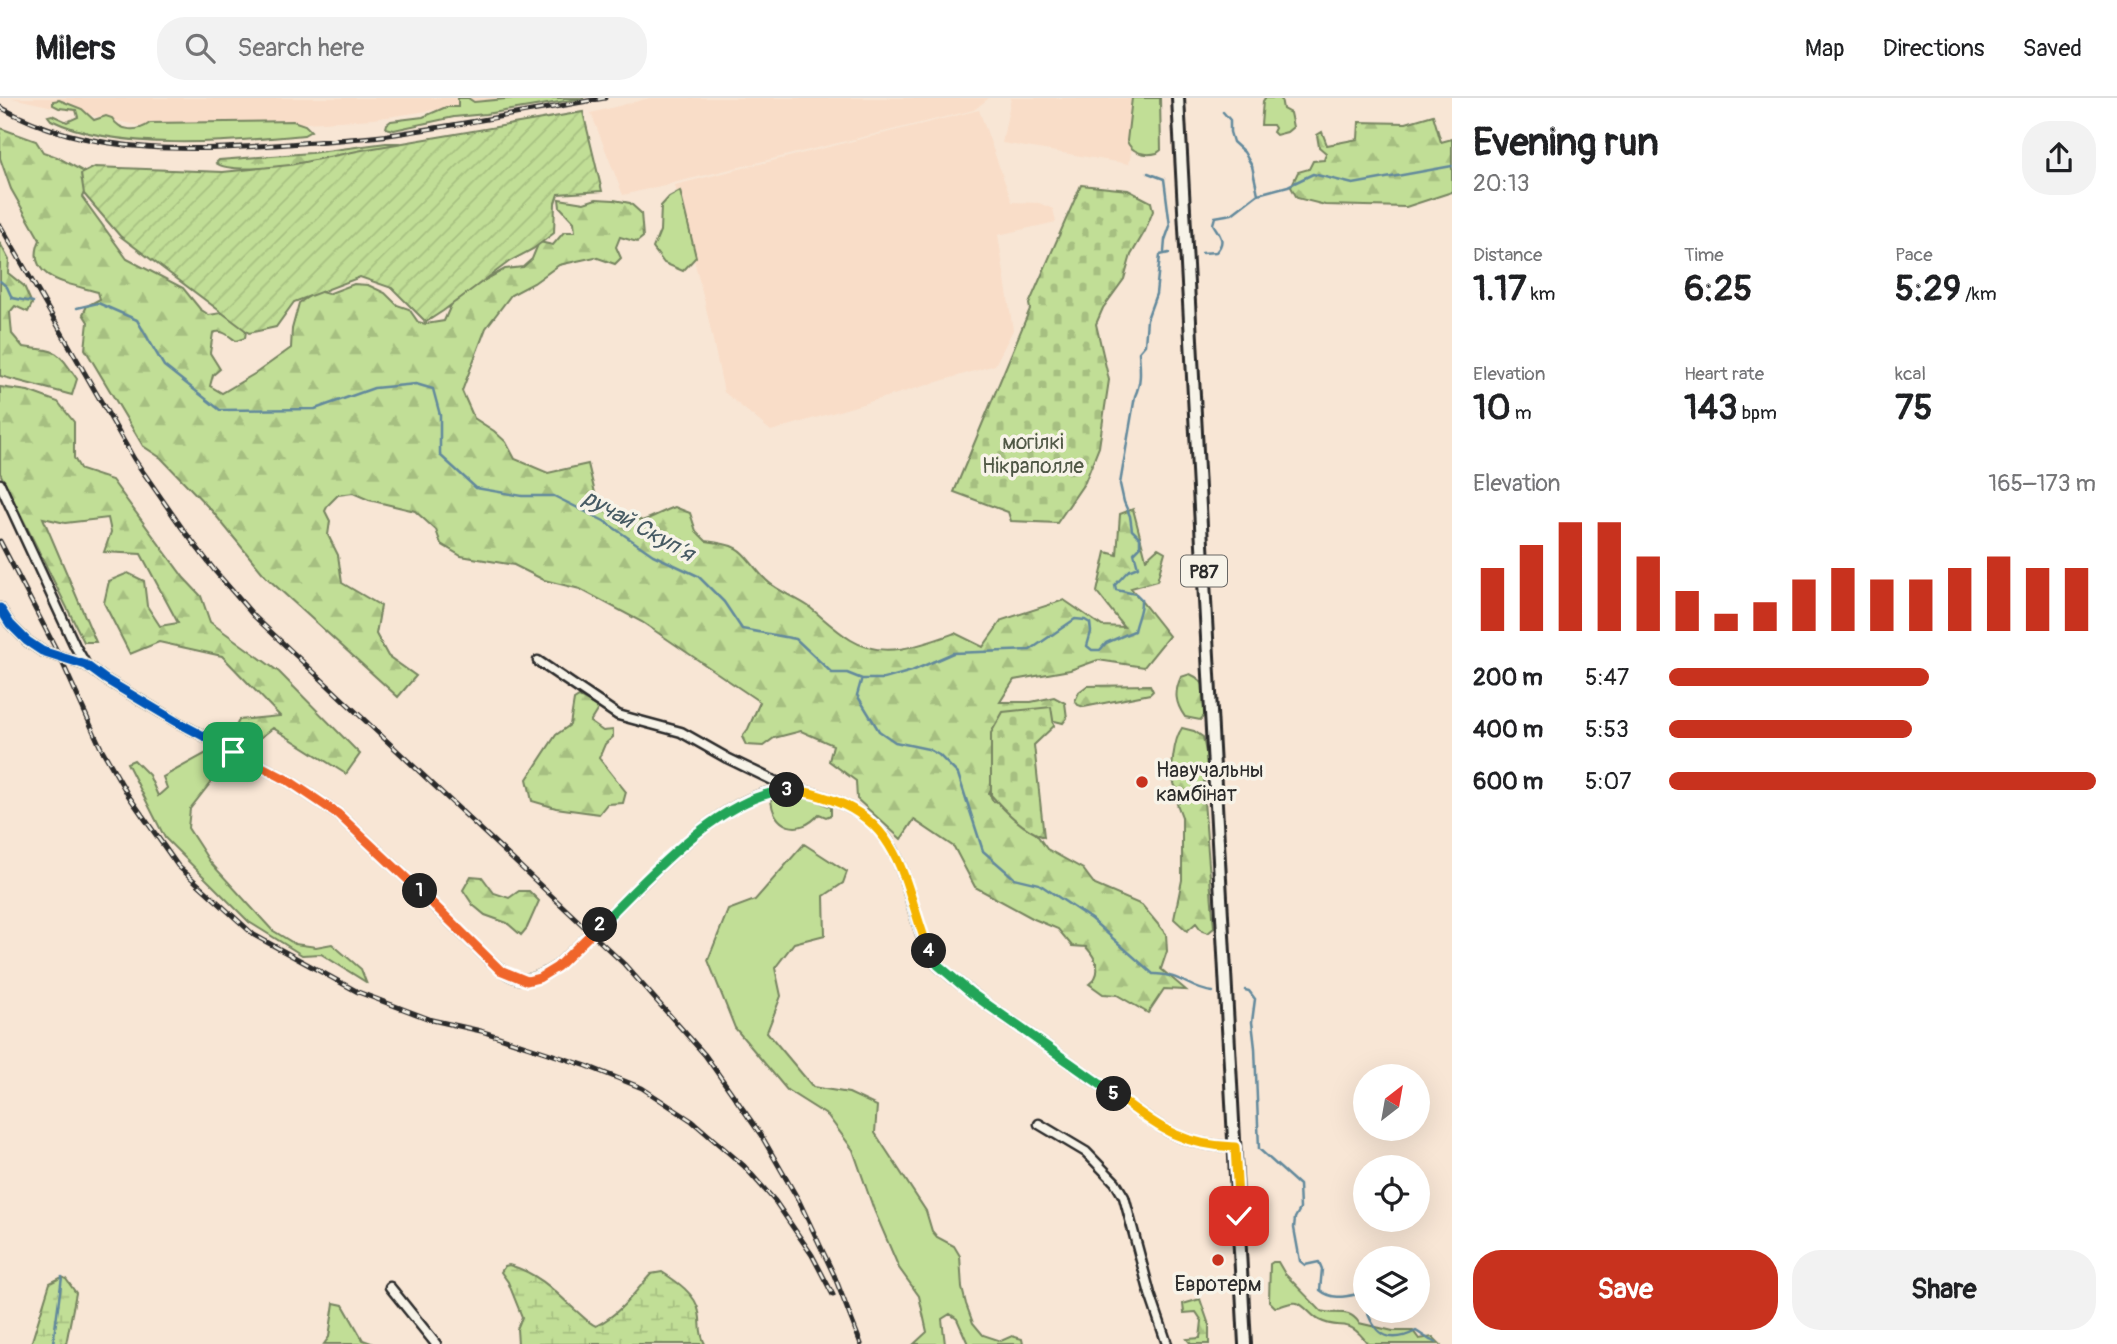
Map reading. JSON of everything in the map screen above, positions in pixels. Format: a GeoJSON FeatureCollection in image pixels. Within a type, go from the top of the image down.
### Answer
{"type":"FeatureCollection","features":[{"type":"Feature","properties":{"kind":"main road","name":"Р87"},"geometry":{"type":"LineString","coordinates":[[1178,98],[1245,1344]]}},
{"type":"Feature","properties":{"kind":"street"},"geometry":{"type":"LineString","coordinates":[[0,484],[86,665]]}},
{"type":"Feature","properties":{"kind":"street"},"geometry":{"type":"LineString","coordinates":[[0,608],[10,624],[42,651],[86,665],[177,722],[289,781],[338,814],[500,970],[527,981],[539,978],[557,967],[651,875],[713,821],[760,795],[790,789]]}},
{"type":"Feature","properties":{"kind":"street"},"geometry":{"type":"LineString","coordinates":[[538,660],[618,715],[681,732],[790,789],[821,796],[862,814],[885,837],[896,856],[929,951],[938,965],[971,993],[1169,1132],[1209,1146],[1235,1147]]}},
{"type":"Feature","properties":{"kind":"street"},"geometry":{"type":"LineString","coordinates":[[1039,1124],[1086,1152],[1102,1168],[1124,1198],[1150,1294],[1167,1344]]}},
{"type":"Feature","properties":{"kind":"street"},"geometry":{"type":"LineString","coordinates":[[390,1287],[436,1344]]}},
{"type":"Feature","properties":{"kind":"shaded area"},"geometry":{"type":"Polygon","coordinates":[[[12,98],[518,98],[373,119],[223,128],[140,126],[12,98]]]}},
{"type":"Feature","properties":{"kind":"shaded area"},"geometry":{"type":"Polygon","coordinates":[[[650,98],[989,98],[974,110],[623,195],[591,113],[650,98]]]}},
{"type":"Feature","properties":{"kind":"shaded area"},"geometry":{"type":"Polygon","coordinates":[[[1011,98],[1141,98],[1129,164],[1002,143],[1011,98]]]}},
{"type":"Feature","properties":{"kind":"shaded area"},"geometry":{"type":"Polygon","coordinates":[[[979,110],[1012,202],[1039,203],[1053,209],[1056,222],[998,235],[1013,330],[995,365],[771,431],[724,392],[675,185],[979,110]]]}},
{"type":"Feature","properties":{"kind":"green space"},"geometry":{"type":"Polygon","coordinates":[[[458,98],[468,98],[474,102],[516,98],[584,98],[454,117],[394,130],[386,128],[391,121],[423,117],[446,107],[458,107],[458,98]]]}},
{"type":"Feature","properties":{"kind":"green space"},"geometry":{"type":"Polygon","coordinates":[[[1132,98],[1160,98],[1161,150],[1157,153],[1139,153],[1127,141],[1132,98]]]}},
{"type":"Feature","properties":{"kind":"green space"},"geometry":{"type":"Polygon","coordinates":[[[1265,98],[1281,98],[1283,109],[1290,113],[1293,127],[1287,132],[1276,135],[1273,125],[1261,125],[1265,98]]]}},
{"type":"Feature","properties":{"kind":"green space"},"geometry":{"type":"Polygon","coordinates":[[[59,100],[82,109],[94,120],[106,116],[120,126],[130,129],[150,123],[293,121],[305,125],[311,131],[304,135],[210,142],[141,141],[108,137],[51,120],[48,116],[52,115],[67,122],[78,117],[76,110],[53,105],[53,101],[59,100]]]}},
{"type":"Feature","properties":{"kind":"green space"},"geometry":{"type":"Polygon","coordinates":[[[583,112],[602,191],[558,194],[554,233],[533,249],[510,261],[426,322],[392,288],[360,277],[294,302],[276,327],[249,333],[120,236],[84,194],[81,174],[95,167],[223,172],[290,165],[583,112]]]}},
{"type":"Feature","properties":{"kind":"green space"},"geometry":{"type":"Polygon","coordinates":[[[1433,115],[1441,142],[1452,139],[1452,192],[1406,207],[1325,205],[1297,198],[1291,187],[1298,172],[1309,169],[1313,161],[1324,160],[1326,153],[1319,147],[1317,135],[1322,132],[1327,145],[1358,139],[1359,122],[1406,123],[1433,115]]]}},
{"type":"Feature","properties":{"kind":"green space"},"geometry":{"type":"Polygon","coordinates":[[[0,128],[36,141],[43,152],[88,174],[88,184],[82,197],[127,259],[183,288],[200,309],[209,315],[228,312],[235,317],[246,331],[245,338],[236,341],[222,332],[213,333],[210,353],[220,369],[213,375],[210,386],[222,393],[291,348],[292,329],[299,303],[317,291],[328,294],[354,284],[368,285],[385,293],[397,305],[409,309],[418,322],[426,324],[444,321],[451,305],[463,292],[505,269],[523,267],[532,259],[539,242],[553,245],[564,232],[575,232],[574,222],[560,207],[559,199],[584,203],[596,199],[630,203],[641,213],[643,237],[637,242],[620,237],[616,247],[621,258],[615,264],[595,257],[559,265],[511,295],[486,328],[462,391],[474,418],[506,442],[515,459],[548,473],[588,464],[596,497],[642,521],[675,507],[690,513],[696,531],[706,541],[737,548],[770,584],[808,606],[845,636],[863,646],[903,649],[955,633],[983,647],[1002,620],[1064,600],[1102,626],[1124,627],[1097,592],[1106,552],[1117,555],[1120,514],[1133,509],[1146,559],[1158,548],[1165,552],[1157,581],[1131,588],[1169,636],[1144,667],[1098,660],[1070,670],[1014,680],[1000,702],[1031,702],[1054,697],[1065,703],[1067,718],[1063,723],[1051,720],[993,785],[989,793],[993,801],[1014,803],[1047,849],[1083,869],[1095,885],[1142,905],[1166,934],[1167,951],[1161,969],[1186,990],[1164,989],[1148,1013],[1117,995],[1103,994],[1089,984],[1094,980],[1097,966],[1086,947],[1072,946],[1058,929],[975,887],[954,847],[914,820],[901,839],[857,799],[856,781],[829,761],[833,745],[801,731],[774,738],[763,746],[746,745],[742,737],[760,702],[642,622],[580,589],[544,580],[514,565],[461,556],[441,544],[436,530],[415,511],[369,500],[353,493],[338,495],[325,511],[330,521],[328,535],[338,555],[342,583],[381,606],[376,634],[388,656],[416,676],[398,697],[266,577],[213,512],[161,458],[143,446],[85,349],[88,322],[83,314],[87,306],[100,299],[98,292],[53,278],[38,263],[40,240],[11,189],[0,158],[0,128]]]}},
{"type":"Feature","properties":{"kind":"green space"},"geometry":{"type":"Polygon","coordinates":[[[399,143],[401,148],[276,167],[249,169],[216,163],[219,160],[311,153],[399,143]]]}},
{"type":"Feature","properties":{"kind":"green space","name":"могілкі Нікраполле"},"geometry":{"type":"Polygon","coordinates":[[[1081,185],[1128,190],[1151,202],[1153,211],[1131,255],[1124,279],[1103,308],[1096,324],[1109,380],[1099,447],[1085,482],[1057,523],[1011,521],[1008,512],[954,492],[1030,309],[1029,304],[1081,185]]]}},
{"type":"Feature","properties":{"kind":"green space"},"geometry":{"type":"Polygon","coordinates":[[[680,191],[696,257],[683,271],[664,263],[653,248],[660,231],[661,206],[669,197],[680,191]]]}},
{"type":"Feature","properties":{"kind":"green space"},"geometry":{"type":"Polygon","coordinates":[[[0,243],[9,260],[8,273],[24,286],[32,304],[28,312],[15,306],[10,312],[12,334],[23,347],[56,353],[65,362],[77,379],[72,395],[0,376],[0,243]]]}},
{"type":"Feature","properties":{"kind":"green space"},"geometry":{"type":"Polygon","coordinates":[[[0,387],[28,391],[58,402],[74,422],[74,458],[81,470],[112,480],[184,578],[201,596],[210,622],[279,672],[360,754],[346,774],[273,728],[243,751],[230,739],[239,720],[280,716],[222,656],[159,642],[130,654],[104,603],[109,581],[128,573],[144,581],[147,606],[160,626],[178,623],[141,554],[104,552],[111,532],[108,518],[65,523],[43,518],[96,642],[84,642],[0,473],[0,387]]]}},
{"type":"Feature","properties":{"kind":"green space"},"geometry":{"type":"Polygon","coordinates":[[[1190,674],[1204,685],[1206,714],[1200,720],[1185,717],[1177,702],[1177,688],[1181,677],[1190,674]]]}},
{"type":"Feature","properties":{"kind":"green space"},"geometry":{"type":"Polygon","coordinates":[[[1150,685],[1153,691],[1150,694],[1084,707],[1075,701],[1079,692],[1087,686],[1150,685]]]}},
{"type":"Feature","properties":{"kind":"green space"},"geometry":{"type":"Polygon","coordinates":[[[579,697],[598,709],[590,722],[603,731],[613,730],[613,737],[605,744],[599,758],[626,792],[623,803],[607,804],[599,814],[556,808],[532,801],[527,779],[556,735],[570,725],[574,700],[579,697]]]}},
{"type":"Feature","properties":{"kind":"green space"},"geometry":{"type":"Polygon","coordinates":[[[1051,707],[1054,726],[1034,745],[1044,837],[1022,825],[991,795],[991,733],[1003,712],[1051,707]]]}},
{"type":"Feature","properties":{"kind":"green space"},"geometry":{"type":"Polygon","coordinates":[[[1182,728],[1203,737],[1208,763],[1201,796],[1184,795],[1173,780],[1173,756],[1182,728]]]}},
{"type":"Feature","properties":{"kind":"green space"},"geometry":{"type":"Polygon","coordinates":[[[210,751],[222,768],[190,809],[188,828],[210,862],[272,930],[295,944],[316,947],[332,944],[361,969],[366,982],[321,954],[302,955],[249,922],[165,838],[127,763],[134,760],[149,775],[158,796],[167,788],[163,777],[210,751]]]}},
{"type":"Feature","properties":{"kind":"green space"},"geometry":{"type":"Polygon","coordinates":[[[796,796],[814,799],[831,807],[831,815],[826,817],[819,814],[804,825],[788,826],[776,816],[771,798],[787,804],[790,798],[796,796]]]}},
{"type":"Feature","properties":{"kind":"green space"},"geometry":{"type":"Polygon","coordinates":[[[1183,800],[1204,801],[1214,928],[1208,933],[1202,931],[1196,923],[1187,931],[1174,919],[1182,880],[1182,817],[1177,804],[1183,800]]]}},
{"type":"Feature","properties":{"kind":"green space"},"geometry":{"type":"Polygon","coordinates":[[[804,844],[847,872],[843,883],[824,896],[825,935],[794,943],[775,968],[781,996],[767,1032],[813,1087],[849,1093],[877,1106],[875,1133],[926,1211],[932,1231],[937,1237],[954,1246],[960,1256],[962,1288],[973,1323],[983,1335],[1001,1341],[1012,1336],[1022,1339],[1023,1344],[968,1344],[957,1319],[950,1314],[942,1319],[945,1344],[914,1344],[927,1332],[919,1296],[899,1268],[874,1210],[853,1150],[828,1116],[787,1090],[735,1028],[708,960],[728,910],[755,900],[804,844]]]}},
{"type":"Feature","properties":{"kind":"green space"},"geometry":{"type":"Polygon","coordinates":[[[471,876],[482,877],[494,893],[509,898],[519,891],[529,891],[539,901],[521,935],[507,923],[485,915],[473,905],[463,890],[471,876]]]}},
{"type":"Feature","properties":{"kind":"green space"},"geometry":{"type":"Polygon","coordinates":[[[1278,1262],[1285,1274],[1321,1311],[1347,1313],[1353,1316],[1353,1323],[1393,1331],[1413,1331],[1419,1339],[1433,1337],[1440,1344],[1368,1344],[1355,1330],[1319,1320],[1300,1304],[1275,1307],[1269,1301],[1270,1264],[1278,1262]]]}},
{"type":"Feature","properties":{"kind":"green space"},"geometry":{"type":"Polygon","coordinates":[[[509,1265],[544,1282],[596,1326],[619,1310],[651,1274],[662,1272],[694,1299],[705,1344],[518,1344],[517,1329],[522,1317],[508,1282],[501,1272],[509,1265]]]}},
{"type":"Feature","properties":{"kind":"green space"},"geometry":{"type":"Polygon","coordinates":[[[62,1277],[76,1293],[66,1344],[31,1344],[50,1283],[62,1277]]]}},
{"type":"Feature","properties":{"kind":"green space"},"geometry":{"type":"Polygon","coordinates":[[[1200,1299],[1209,1325],[1209,1344],[1191,1344],[1187,1339],[1200,1338],[1202,1321],[1196,1312],[1184,1313],[1183,1304],[1200,1299]]]}},
{"type":"Feature","properties":{"kind":"green space"},"geometry":{"type":"Polygon","coordinates":[[[334,1303],[343,1305],[363,1340],[374,1344],[324,1344],[329,1337],[334,1303]]]}},
{"type":"Feature","properties":{"kind":"waterway"},"geometry":{"type":"LineString","coordinates":[[1223,112],[1230,120],[1233,142],[1244,152],[1252,166],[1258,194]]}},
{"type":"Feature","properties":{"kind":"waterway","name":"ручай Скупʼя"},"geometry":{"type":"LineString","coordinates":[[1202,253],[1216,252],[1221,244],[1221,238],[1213,224],[1215,217],[1232,214],[1258,194],[1288,186],[1313,174],[1353,184],[1452,166]]}},
{"type":"Feature","properties":{"kind":"waterway"},"geometry":{"type":"LineString","coordinates":[[1148,173],[1164,179],[1170,226],[1164,252]]}},
{"type":"Feature","properties":{"kind":"waterway","name":"ручай Скупʼя"},"geometry":{"type":"LineString","coordinates":[[77,308],[98,303],[137,320],[164,366],[220,410],[315,409],[374,388],[416,384],[433,389],[440,415],[440,455],[476,488],[522,496],[554,496],[604,521],[653,555],[698,576],[724,602],[742,629],[796,639],[832,673],[847,673],[862,679],[884,679],[912,671],[953,653],[1030,650],[1075,619],[1090,623],[1091,632],[1087,646],[1092,650],[1100,650],[1106,643],[1134,631],[1141,599],[1136,594],[1116,590],[1115,585],[1128,571],[1138,567],[1134,553],[1140,547],[1140,538],[1132,530],[1120,484],[1140,380],[1139,352],[1145,345],[1147,319],[1156,294],[1160,255],[1169,253]]}},
{"type":"Feature","properties":{"kind":"waterway","name":"ручай Скупʼя"},"geometry":{"type":"LineString","coordinates":[[0,281],[7,287],[12,298],[33,302]]}},
{"type":"Feature","properties":{"kind":"waterway"},"geometry":{"type":"LineString","coordinates":[[861,681],[857,695],[879,731],[895,742],[928,749],[939,755],[958,774],[983,851],[1014,878],[1039,884],[1091,919],[1153,974],[1171,976],[1213,992]]}},
{"type":"Feature","properties":{"kind":"waterway"},"geometry":{"type":"LineString","coordinates":[[1245,990],[1255,999],[1252,1022],[1259,1149],[1299,1185],[1300,1209],[1294,1228],[1300,1261],[1305,1265],[1319,1262],[1322,1269],[1320,1290],[1338,1297],[1353,1295]]}},
{"type":"Feature","properties":{"kind":"waterway"},"geometry":{"type":"LineString","coordinates":[[53,1344],[62,1277]]}},
{"type":"Feature","properties":{"kind":"waterway"},"geometry":{"type":"LineString","coordinates":[[1373,1323],[1386,1336],[1399,1337],[1416,1331],[1436,1342]]}},
{"type":"Feature","properties":{"kind":"railway"},"geometry":{"type":"LineString","coordinates":[[0,107],[35,124],[71,135],[109,143],[185,149],[384,136],[605,98]]}},
{"type":"Feature","properties":{"kind":"railway"},"geometry":{"type":"LineString","coordinates":[[0,225],[134,459],[215,571],[254,616],[624,964],[705,1055],[761,1135],[799,1201],[834,1275],[861,1344]]}},
{"type":"Feature","properties":{"kind":"railway"},"geometry":{"type":"LineString","coordinates":[[0,541],[59,655],[100,746],[128,795],[178,866],[254,935],[358,992],[432,1020],[481,1031],[587,1066],[642,1088],[692,1121],[744,1166],[775,1201],[812,1255],[833,1295]]}},
{"type":"Feature","properties":{"kind":"cycle path"},"geometry":{"type":"LineString","coordinates":[[0,608],[10,624],[42,651],[86,665],[177,722],[289,781],[338,814],[487,958],[506,973],[521,979],[537,977],[557,966],[679,848],[745,801],[767,792],[789,789],[813,793],[842,804],[869,820],[886,838],[895,853],[928,952],[939,967],[976,997],[1169,1132],[1201,1143],[1235,1147]]}},
{"type":"Feature","properties":{"kind":"place","name":"Навучальны камбінат"},"geometry":{"type":"Point","coordinates":[1142,782]}},
{"type":"Feature","properties":{"kind":"place","name":"Евротерм"},"geometry":{"type":"Point","coordinates":[1218,1260]}},
{"type":"Feature","properties":{"kind":"route"},"geometry":{"type":"LineString","coordinates":[[233,752],[289,781],[338,814],[500,970],[527,981],[539,978],[557,967],[681,848],[713,821],[740,804],[760,795],[790,789],[845,805],[862,814],[885,837],[906,880],[929,951],[938,965],[971,993],[1154,1123],[1184,1139],[1209,1146],[1235,1147],[1239,1216]]}}]}
